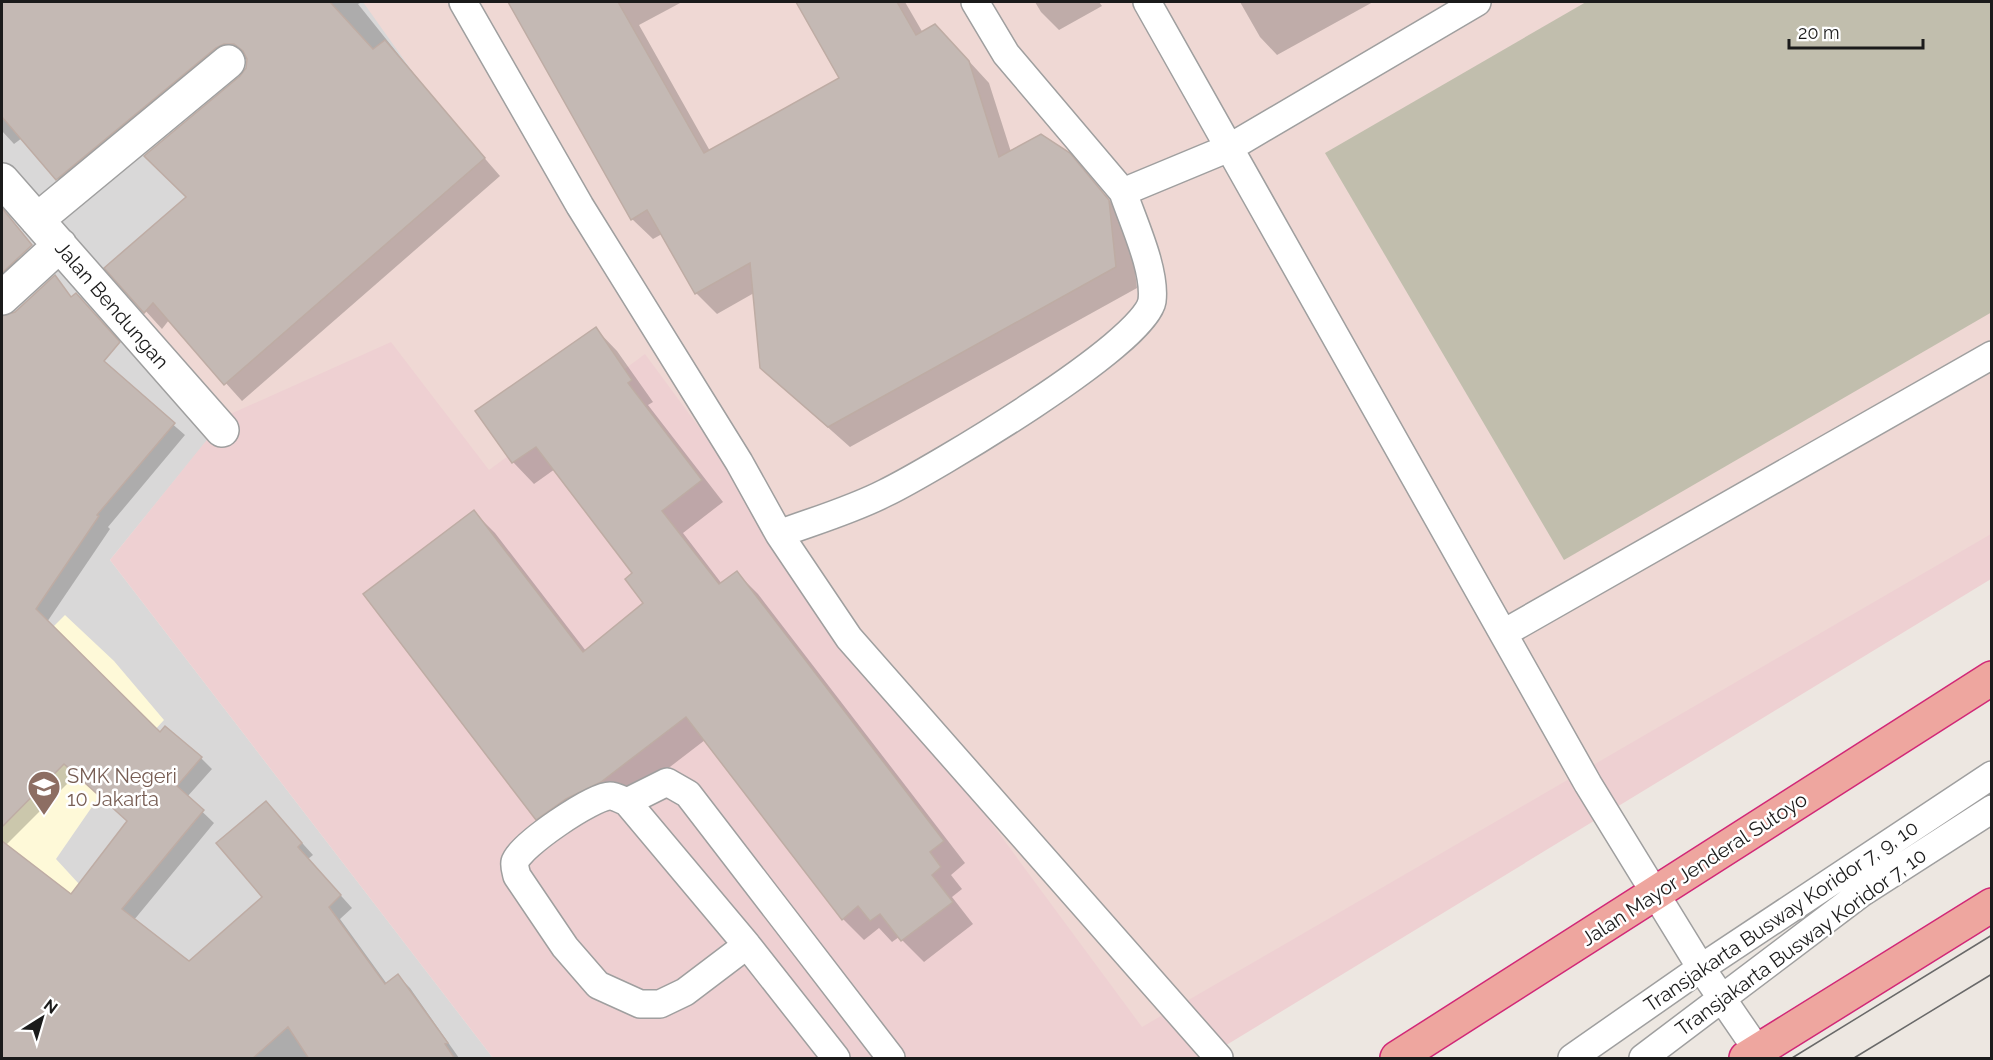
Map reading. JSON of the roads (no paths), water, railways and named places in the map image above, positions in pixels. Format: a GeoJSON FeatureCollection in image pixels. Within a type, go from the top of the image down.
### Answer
{"type":"FeatureCollection","features":[{"type":"Feature","properties":{"kind":"highway","name":"Jalan Mayor Jenderal Sutoyo"},"geometry":{"type":"LineString","coordinates":[[1397,1059],[1992,678]]}},
{"type":"Feature","properties":{"kind":"highway"},"geometry":{"type":"LineString","coordinates":[[1752,1055],[1992,905]]}},
{"type":"Feature","properties":{"kind":"street"},"geometry":{"type":"LineString","coordinates":[[37,220],[228,62]]}},
{"type":"Feature","properties":{"kind":"street","name":"Jalan Bendungan"},"geometry":{"type":"LineString","coordinates":[[2,180],[222,430]]}},
{"type":"Feature","properties":{"kind":"street"},"geometry":{"type":"LineString","coordinates":[[2,298],[60,245]]}},
{"type":"Feature","properties":{"kind":"lane"},"geometry":{"type":"LineString","coordinates":[[463,2],[580,206],[733,452],[779,534],[849,638],[1219,1059]]}},
{"type":"Feature","properties":{"kind":"lane"},"geometry":{"type":"LineString","coordinates":[[779,534],[884,494],[975,443],[1084,369],[1128,333],[1152,304],[1151,283],[1123,192],[1006,54],[975,2]]}},
{"type":"Feature","properties":{"kind":"lane"},"geometry":{"type":"LineString","coordinates":[[1148,2],[1588,784],[1722,999],[1752,1055]]}},
{"type":"Feature","properties":{"kind":"lane"},"geometry":{"type":"LineString","coordinates":[[1123,192],[1229,148],[1477,2]]}},
{"type":"Feature","properties":{"kind":"lane"},"geometry":{"type":"LineString","coordinates":[[1504,633],[1992,354]]}},
{"type":"Feature","properties":{"kind":"lane","name":"Transjakarta Busway Koridor 7, 9, 10"},"geometry":{"type":"LineString","coordinates":[[1572,1059],[1701,968],[1992,776]]}},
{"type":"Feature","properties":{"kind":"lane"},"geometry":{"type":"LineString","coordinates":[[627,802],[667,782],[688,794],[891,1059]]}},
{"type":"Feature","properties":{"kind":"lane"},"geometry":{"type":"LineString","coordinates":[[747,945],[685,992],[660,1004],[640,1004],[598,985],[565,947],[517,876],[514,863],[536,838],[594,800],[610,796],[627,802],[747,945],[836,1059]]}},
{"type":"Feature","properties":{"kind":"lane","name":"Transjakarta Busway Koridor 7, 10"},"geometry":{"type":"LineString","coordinates":[[1643,1059],[1860,894],[1992,809]]}},
{"type":"Feature","properties":{"kind":"tram line"},"geometry":{"type":"LineString","coordinates":[[1792,1058],[1992,935]]}},
{"type":"Feature","properties":{"kind":"tram line"},"geometry":{"type":"LineString","coordinates":[[1854,1058],[1992,974]]}},
{"type":"Feature","properties":{"kind":"place","name":"SMK Negeri 10 Jakarta"},"geometry":{"type":"Point","coordinates":[44,816]}}]}
